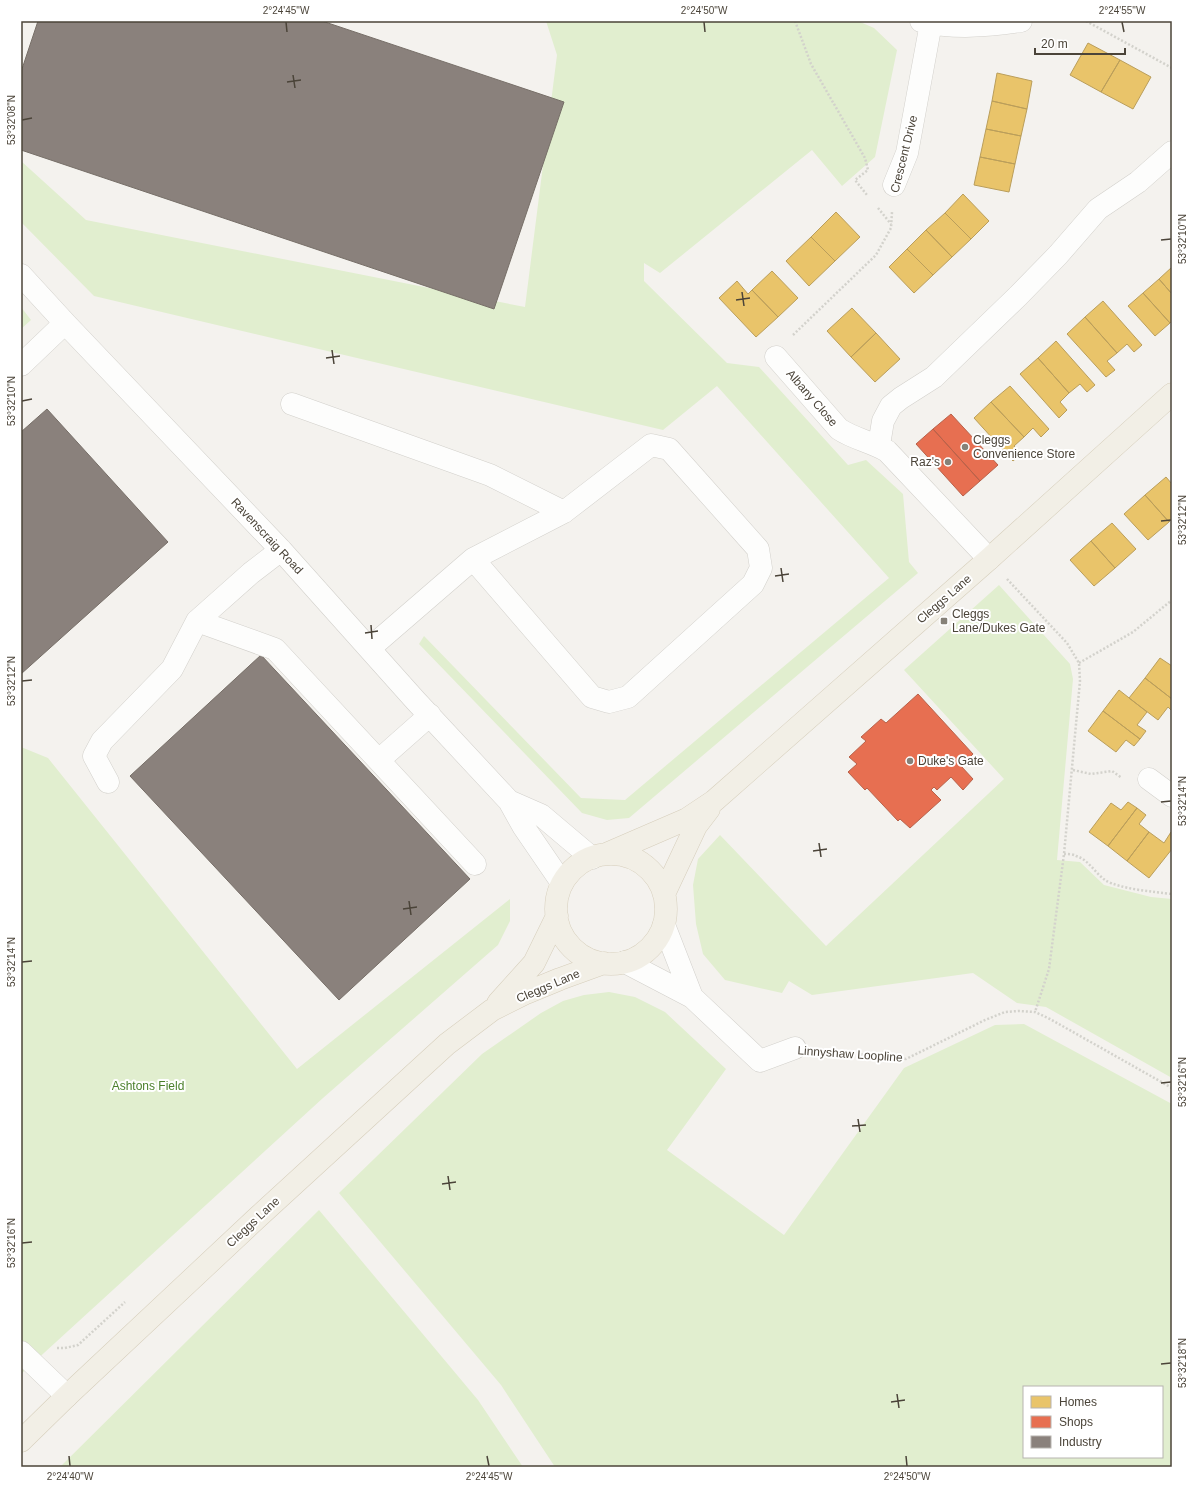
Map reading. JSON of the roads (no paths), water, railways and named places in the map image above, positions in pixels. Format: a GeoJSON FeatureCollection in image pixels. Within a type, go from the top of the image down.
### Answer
{"type":"FeatureCollection","features":[{"type":"Feature","properties":{"kind":"main road","name":"Cleggs Lane"},"geometry":{"type":"LineString","coordinates":[[599,856],[687,819],[714,801],[989,559],[1172,394]]}},
{"type":"Feature","properties":{"kind":"main road","name":"Cleggs Lane"},"geometry":{"type":"LineString","coordinates":[[664,894],[696,826],[714,801]]}},
{"type":"Feature","properties":{"kind":"main road"},"geometry":{"type":"LineString","coordinates":[[599,856],[625,856],[642,863],[656,877],[664,894],[666,910],[664,925],[656,942],[642,954],[615,963],[596,962],[582,955],[570,946],[561,932],[556,916],[557,899],[562,883],[572,870],[588,859],[599,856]]}},
{"type":"Feature","properties":{"kind":"main road","name":"Cleggs Lane"},"geometry":{"type":"LineString","coordinates":[[21,1441],[258,1217],[448,1044],[492,1010],[534,962],[556,916]]}},
{"type":"Feature","properties":{"kind":"main road","name":"Cleggs Lane"},"geometry":{"type":"LineString","coordinates":[[492,1010],[526,993],[560,979],[615,963]]}},
{"type":"Feature","properties":{"kind":"street","name":"Crescent Drive"},"geometry":{"type":"LineString","coordinates":[[894,185],[906,153],[926,22],[962,26],[990,26],[1021,21]]}},
{"type":"Feature","properties":{"kind":"street"},"geometry":{"type":"LineString","coordinates":[[879,445],[883,421],[891,406],[900,398],[934,377],[1018,296],[1058,255],[1098,209],[1138,182],[1172,152]]}},
{"type":"Feature","properties":{"kind":"street","name":"Ravenscraig Road"},"geometry":{"type":"LineString","coordinates":[[21,275],[281,550],[509,801],[523,826],[562,883]]}},
{"type":"Feature","properties":{"kind":"street"},"geometry":{"type":"LineString","coordinates":[[21,365],[65,323]]}},
{"type":"Feature","properties":{"kind":"street","name":"Albany Close"},"geometry":{"type":"LineString","coordinates":[[776,357],[839,429],[879,445],[888,451],[989,559]]}},
{"type":"Feature","properties":{"kind":"street"},"geometry":{"type":"LineString","coordinates":[[292,404],[490,475],[564,512]]}},
{"type":"Feature","properties":{"kind":"street"},"geometry":{"type":"LineString","coordinates":[[370,648],[473,559],[564,512],[651,445],[668,449],[758,549],[761,568],[753,584],[628,697],[609,702],[592,697],[473,559]]}},
{"type":"Feature","properties":{"kind":"street"},"geometry":{"type":"LineString","coordinates":[[108,782],[94,756],[102,741],[172,669],[197,621],[251,573],[281,550]]}},
{"type":"Feature","properties":{"kind":"street"},"geometry":{"type":"LineString","coordinates":[[197,621],[275,649],[475,864]]}},
{"type":"Feature","properties":{"kind":"street"},"geometry":{"type":"LineString","coordinates":[[379,760],[430,715]]}},
{"type":"Feature","properties":{"kind":"street","name":"Ravenscraig Road"},"geometry":{"type":"LineString","coordinates":[[509,801],[541,815],[599,856]]}},
{"type":"Feature","properties":{"kind":"street"},"geometry":{"type":"LineString","coordinates":[[664,925],[692,997]]}},
{"type":"Feature","properties":{"kind":"street"},"geometry":{"type":"LineString","coordinates":[[615,963],[692,997]]}},
{"type":"Feature","properties":{"kind":"street","name":"Linnyshaw Loopline"},"geometry":{"type":"LineString","coordinates":[[692,997],[760,1061],[795,1048]]}},
{"type":"Feature","properties":{"kind":"street"},"geometry":{"type":"LineString","coordinates":[[21,1352],[67,1396]]}},
{"type":"Feature","properties":{"kind":"place","name":"Cleggs Convenience Store"},"geometry":{"type":"Point","coordinates":[965,447]}},
{"type":"Feature","properties":{"kind":"place","name":"Raz's"},"geometry":{"type":"Point","coordinates":[948,462]}},
{"type":"Feature","properties":{"kind":"place","name":"Cleggs Lane/Dukes Gate"},"geometry":{"type":"Point","coordinates":[944,621]}},
{"type":"Feature","properties":{"kind":"place","name":"Duke's Gate"},"geometry":{"type":"Point","coordinates":[910,761]}},
{"type":"Feature","properties":{"kind":"park label","name":"Ashtons Field"},"geometry":{"type":"Point","coordinates":[148,1086]}}]}
